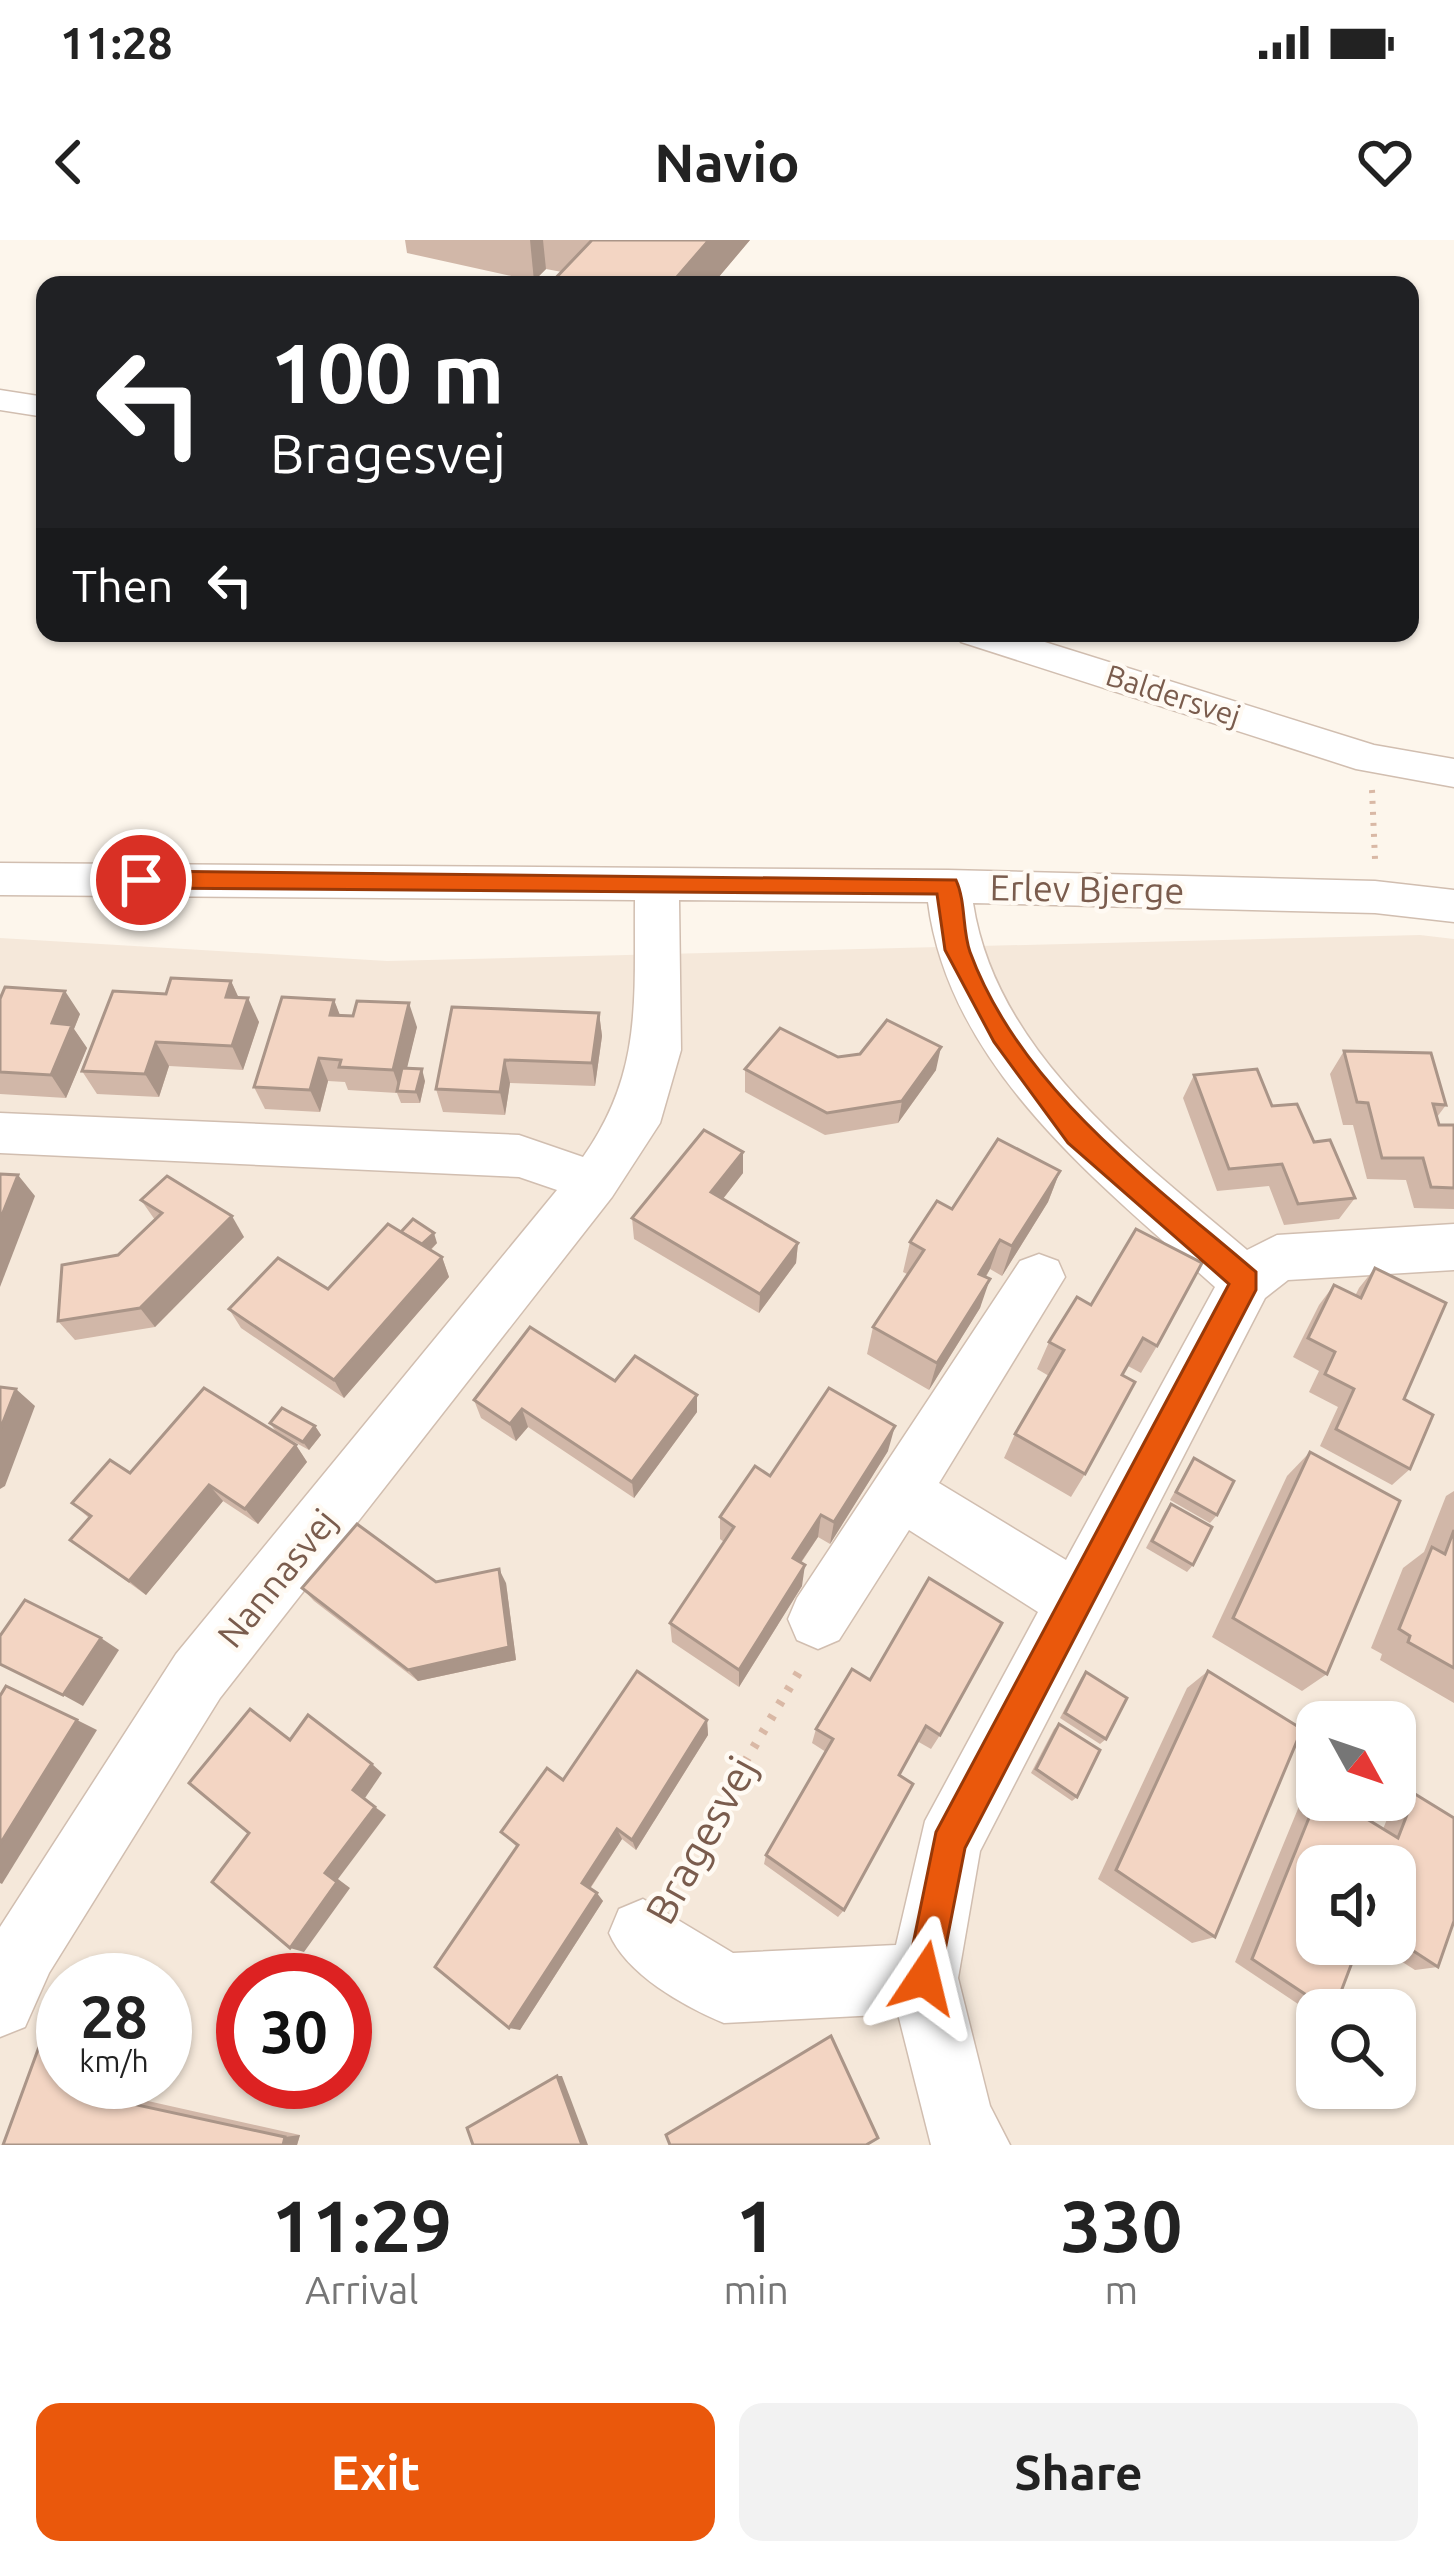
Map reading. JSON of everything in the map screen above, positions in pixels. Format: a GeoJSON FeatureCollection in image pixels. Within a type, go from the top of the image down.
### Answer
{"type":"FeatureCollection","features":[{"type":"Feature","properties":{"kind":"street"},"geometry":{"type":"LineString","coordinates":[[0,400],[36,406]]}},
{"type":"Feature","properties":{"kind":"street","name":"Baldersvej"},"geometry":{"type":"LineString","coordinates":[[1003,642],[1370,760],[1454,773]]}},
{"type":"Feature","properties":{"kind":"street","name":"Erlev Bjerge"},"geometry":{"type":"LineString","coordinates":[[0,879],[948,886],[1375,897],[1454,906]]}},
{"type":"Feature","properties":{"kind":"street","name":"Nannasvej"},"geometry":{"type":"LineString","coordinates":[[0,2002],[25,1949],[199,1676],[594,1182],[635,1123],[656,1051],[657,883]]}},
{"type":"Feature","properties":{"kind":"street"},"geometry":{"type":"LineString","coordinates":[[948,886],[957,950],[1003,1035],[1078,1136],[1246,1281]]}},
{"type":"Feature","properties":{"kind":"street"},"geometry":{"type":"LineString","coordinates":[[0,1133],[519,1156],[594,1182]]}},
{"type":"Feature","properties":{"kind":"street"},"geometry":{"type":"LineString","coordinates":[[974,2145],[958,2123],[924,1978],[948,1844],[1075,1600],[1246,1281],[1277,1258],[1454,1247]]}},
{"type":"Feature","properties":{"kind":"street"},"geometry":{"type":"LineString","coordinates":[[818,1619],[1039,1277]]}},
{"type":"Feature","properties":{"kind":"street"},"geometry":{"type":"LineString","coordinates":[[903,1493],[1075,1600]]}},
{"type":"Feature","properties":{"kind":"street","name":"Bragesvej"},"geometry":{"type":"LineString","coordinates":[[643,1934],[724,1988],[924,1978]]}},
{"type":"Feature","properties":{"kind":"path"},"geometry":{"type":"LineString","coordinates":[[1370,760],[1375,897]]}},
{"type":"Feature","properties":{"kind":"path","name":"Bragesvej"},"geometry":{"type":"LineString","coordinates":[[643,1934],[811,1651],[818,1619]]}},
{"type":"Feature","properties":{"kind":"shaded area"},"geometry":{"type":"Polygon","coordinates":[[[1420,935],[1454,939],[1454,2145],[0,2145],[0,938],[387,961],[1420,935]]]}},
{"type":"Feature","properties":{"kind":"building"},"geometry":{"type":"Polygon","coordinates":[[[592,240],[709,240],[678,276],[558,276],[592,240]]]}},
{"type":"Feature","properties":{"kind":"building"},"geometry":{"type":"Polygon","coordinates":[[[171,978],[231,981],[226,997],[248,998],[232,1046],[156,1042],[145,1074],[82,1071],[113,991],[166,994],[171,978]]]}},
{"type":"Feature","properties":{"kind":"building"},"geometry":{"type":"Polygon","coordinates":[[[5,987],[65,991],[52,1023],[72,1025],[51,1075],[0,1072],[0,999],[5,987]]]}},
{"type":"Feature","properties":{"kind":"building"},"geometry":{"type":"Polygon","coordinates":[[[282,997],[334,1000],[330,1015],[353,1016],[357,1001],[409,1003],[393,1070],[339,1067],[341,1060],[319,1058],[310,1090],[254,1087],[282,997]]]}},
{"type":"Feature","properties":{"kind":"building"},"geometry":{"type":"Polygon","coordinates":[[[452,1007],[599,1013],[592,1063],[505,1060],[500,1092],[436,1089],[452,1007]]]}},
{"type":"Feature","properties":{"kind":"building"},"geometry":{"type":"Polygon","coordinates":[[[887,1020],[941,1047],[902,1101],[827,1113],[745,1069],[780,1028],[838,1057],[860,1054],[887,1020]]]}},
{"type":"Feature","properties":{"kind":"building"},"geometry":{"type":"Polygon","coordinates":[[[1344,1051],[1431,1053],[1446,1105],[1433,1104],[1439,1125],[1454,1125],[1454,1188],[1431,1187],[1423,1158],[1382,1158],[1368,1103],[1357,1102],[1344,1051]]]}},
{"type":"Feature","properties":{"kind":"building"},"geometry":{"type":"Polygon","coordinates":[[[402,1068],[422,1069],[416,1092],[397,1091],[402,1068]]]}},
{"type":"Feature","properties":{"kind":"building"},"geometry":{"type":"Polygon","coordinates":[[[1257,1069],[1272,1106],[1297,1104],[1314,1142],[1330,1140],[1355,1198],[1298,1204],[1282,1164],[1229,1169],[1194,1075],[1257,1069]]]}},
{"type":"Feature","properties":{"kind":"building"},"geometry":{"type":"Polygon","coordinates":[[[704,1130],[743,1152],[711,1192],[798,1243],[760,1294],[632,1218],[704,1130]]]}},
{"type":"Feature","properties":{"kind":"building"},"geometry":{"type":"Polygon","coordinates":[[[998,1139],[1060,1171],[1012,1246],[1000,1240],[979,1274],[990,1279],[937,1363],[873,1327],[924,1250],[910,1242],[937,1201],[952,1209],[998,1139]]]}},
{"type":"Feature","properties":{"kind":"building"},"geometry":{"type":"Polygon","coordinates":[[[0,1174],[18,1175],[0,1220],[0,1174]]]}},
{"type":"Feature","properties":{"kind":"building"},"geometry":{"type":"Polygon","coordinates":[[[167,1176],[232,1216],[140,1308],[58,1321],[62,1265],[118,1255],[162,1213],[141,1200],[167,1176]]]}},
{"type":"Feature","properties":{"kind":"building"},"geometry":{"type":"Polygon","coordinates":[[[413,1219],[434,1233],[422,1244],[401,1232],[413,1219]]]}},
{"type":"Feature","properties":{"kind":"building"},"geometry":{"type":"Polygon","coordinates":[[[388,1224],[442,1257],[334,1380],[229,1309],[278,1258],[328,1289],[388,1224]]]}},
{"type":"Feature","properties":{"kind":"building"},"geometry":{"type":"Polygon","coordinates":[[[1136,1229],[1202,1263],[1157,1346],[1143,1338],[1122,1375],[1135,1382],[1085,1474],[1015,1434],[1064,1350],[1049,1342],[1077,1297],[1091,1305],[1136,1229]]]}},
{"type":"Feature","properties":{"kind":"building"},"geometry":{"type":"Polygon","coordinates":[[[1375,1268],[1446,1303],[1404,1399],[1433,1415],[1410,1469],[1336,1429],[1354,1389],[1325,1374],[1335,1352],[1308,1338],[1334,1285],[1361,1298],[1375,1268]]]}},
{"type":"Feature","properties":{"kind":"building"},"geometry":{"type":"Polygon","coordinates":[[[530,1327],[615,1381],[635,1356],[697,1395],[632,1482],[522,1409],[510,1424],[474,1400],[530,1327]]]}},
{"type":"Feature","properties":{"kind":"building"},"geometry":{"type":"Polygon","coordinates":[[[0,1387],[16,1389],[0,1430],[0,1387]]]}},
{"type":"Feature","properties":{"kind":"building"},"geometry":{"type":"Polygon","coordinates":[[[204,1388],[296,1445],[245,1509],[209,1485],[129,1581],[70,1540],[91,1516],[72,1503],[110,1460],[130,1473],[204,1388]]]}},
{"type":"Feature","properties":{"kind":"building"},"geometry":{"type":"Polygon","coordinates":[[[829,1388],[895,1426],[834,1522],[821,1515],[793,1558],[805,1565],[739,1670],[670,1623],[734,1527],[720,1517],[755,1466],[770,1476],[829,1388]]]}},
{"type":"Feature","properties":{"kind":"building"},"geometry":{"type":"Polygon","coordinates":[[[282,1408],[315,1426],[303,1442],[270,1423],[282,1408]]]}},
{"type":"Feature","properties":{"kind":"building"},"geometry":{"type":"Polygon","coordinates":[[[1310,1452],[1400,1501],[1327,1674],[1233,1618],[1310,1452]]]}},
{"type":"Feature","properties":{"kind":"building"},"geometry":{"type":"Polygon","coordinates":[[[1194,1458],[1234,1481],[1217,1515],[1176,1492],[1194,1458]]]}},
{"type":"Feature","properties":{"kind":"building"},"geometry":{"type":"Polygon","coordinates":[[[1171,1504],[1212,1527],[1193,1565],[1152,1541],[1171,1504]]]}},
{"type":"Feature","properties":{"kind":"building"},"geometry":{"type":"Polygon","coordinates":[[[357,1524],[436,1582],[499,1569],[509,1647],[408,1670],[302,1588],[357,1524]]]}},
{"type":"Feature","properties":{"kind":"building"},"geometry":{"type":"Polygon","coordinates":[[[1454,1530],[1454,1668],[1408,1642],[1410,1636],[1399,1629],[1432,1547],[1445,1554],[1454,1530]]]}},
{"type":"Feature","properties":{"kind":"building"},"geometry":{"type":"Polygon","coordinates":[[[929,1578],[1002,1623],[940,1735],[926,1726],[899,1775],[913,1784],[844,1910],[766,1855],[833,1739],[816,1729],[852,1669],[870,1680],[929,1578]]]}},
{"type":"Feature","properties":{"kind":"building"},"geometry":{"type":"Polygon","coordinates":[[[25,1600],[101,1638],[63,1695],[0,1664],[0,1636],[25,1600]]]}},
{"type":"Feature","properties":{"kind":"building"},"geometry":{"type":"Polygon","coordinates":[[[637,1671],[707,1720],[632,1840],[617,1829],[582,1883],[597,1893],[509,2028],[435,1967],[518,1845],[501,1832],[547,1768],[563,1780],[637,1671]]]}},
{"type":"Feature","properties":{"kind":"building"},"geometry":{"type":"Polygon","coordinates":[[[1208,1671],[1296,1725],[1296,1743],[1215,1937],[1116,1870],[1208,1671]]]}},
{"type":"Feature","properties":{"kind":"building"},"geometry":{"type":"Polygon","coordinates":[[[1086,1672],[1127,1698],[1106,1739],[1065,1713],[1086,1672]]]}},
{"type":"Feature","properties":{"kind":"building"},"geometry":{"type":"Polygon","coordinates":[[[6,1686],[77,1720],[0,1844],[0,1696],[6,1686]]]}},
{"type":"Feature","properties":{"kind":"building"},"geometry":{"type":"Polygon","coordinates":[[[250,1709],[290,1740],[308,1715],[372,1764],[353,1790],[375,1807],[325,1873],[337,1882],[290,1948],[212,1882],[249,1833],[189,1783],[250,1709]]]}},
{"type":"Feature","properties":{"kind":"building"},"geometry":{"type":"Polygon","coordinates":[[[1059,1724],[1100,1750],[1077,1797],[1036,1769],[1059,1724]]]}},
{"type":"Feature","properties":{"kind":"building"},"geometry":{"type":"Polygon","coordinates":[[[1416,1795],[1454,1818],[1454,1921],[1438,1967],[1416,1953],[1416,1845],[1298,1845],[1308,1821],[1370,1821],[1398,1838],[1405,1821],[1416,1821],[1416,1795]]]}},
{"type":"Feature","properties":{"kind":"building"},"geometry":{"type":"Polygon","coordinates":[[[1296,1850],[1296,1965],[1351,1965],[1342,1989],[1297,1989],[1252,1959],[1296,1850]]]}},
{"type":"Feature","properties":{"kind":"building"},"geometry":{"type":"Polygon","coordinates":[[[831,2036],[878,2138],[866,2145],[670,2145],[666,2135],[831,2036]]]}},
{"type":"Feature","properties":{"kind":"building"},"geometry":{"type":"Polygon","coordinates":[[[36,2055],[36,2109],[155,2109],[285,2137],[283,2145],[3,2145],[36,2055]]]}},
{"type":"Feature","properties":{"kind":"building"},"geometry":{"type":"Polygon","coordinates":[[[557,2076],[582,2145],[473,2145],[467,2128],[557,2076]]]}},
{"type":"Feature","properties":{"kind":"route"},"geometry":{"type":"LineString","coordinates":[[141,880],[948,886],[957,950],[1003,1035],[1078,1136],[1246,1281],[948,1844],[924,1978]]}}]}
